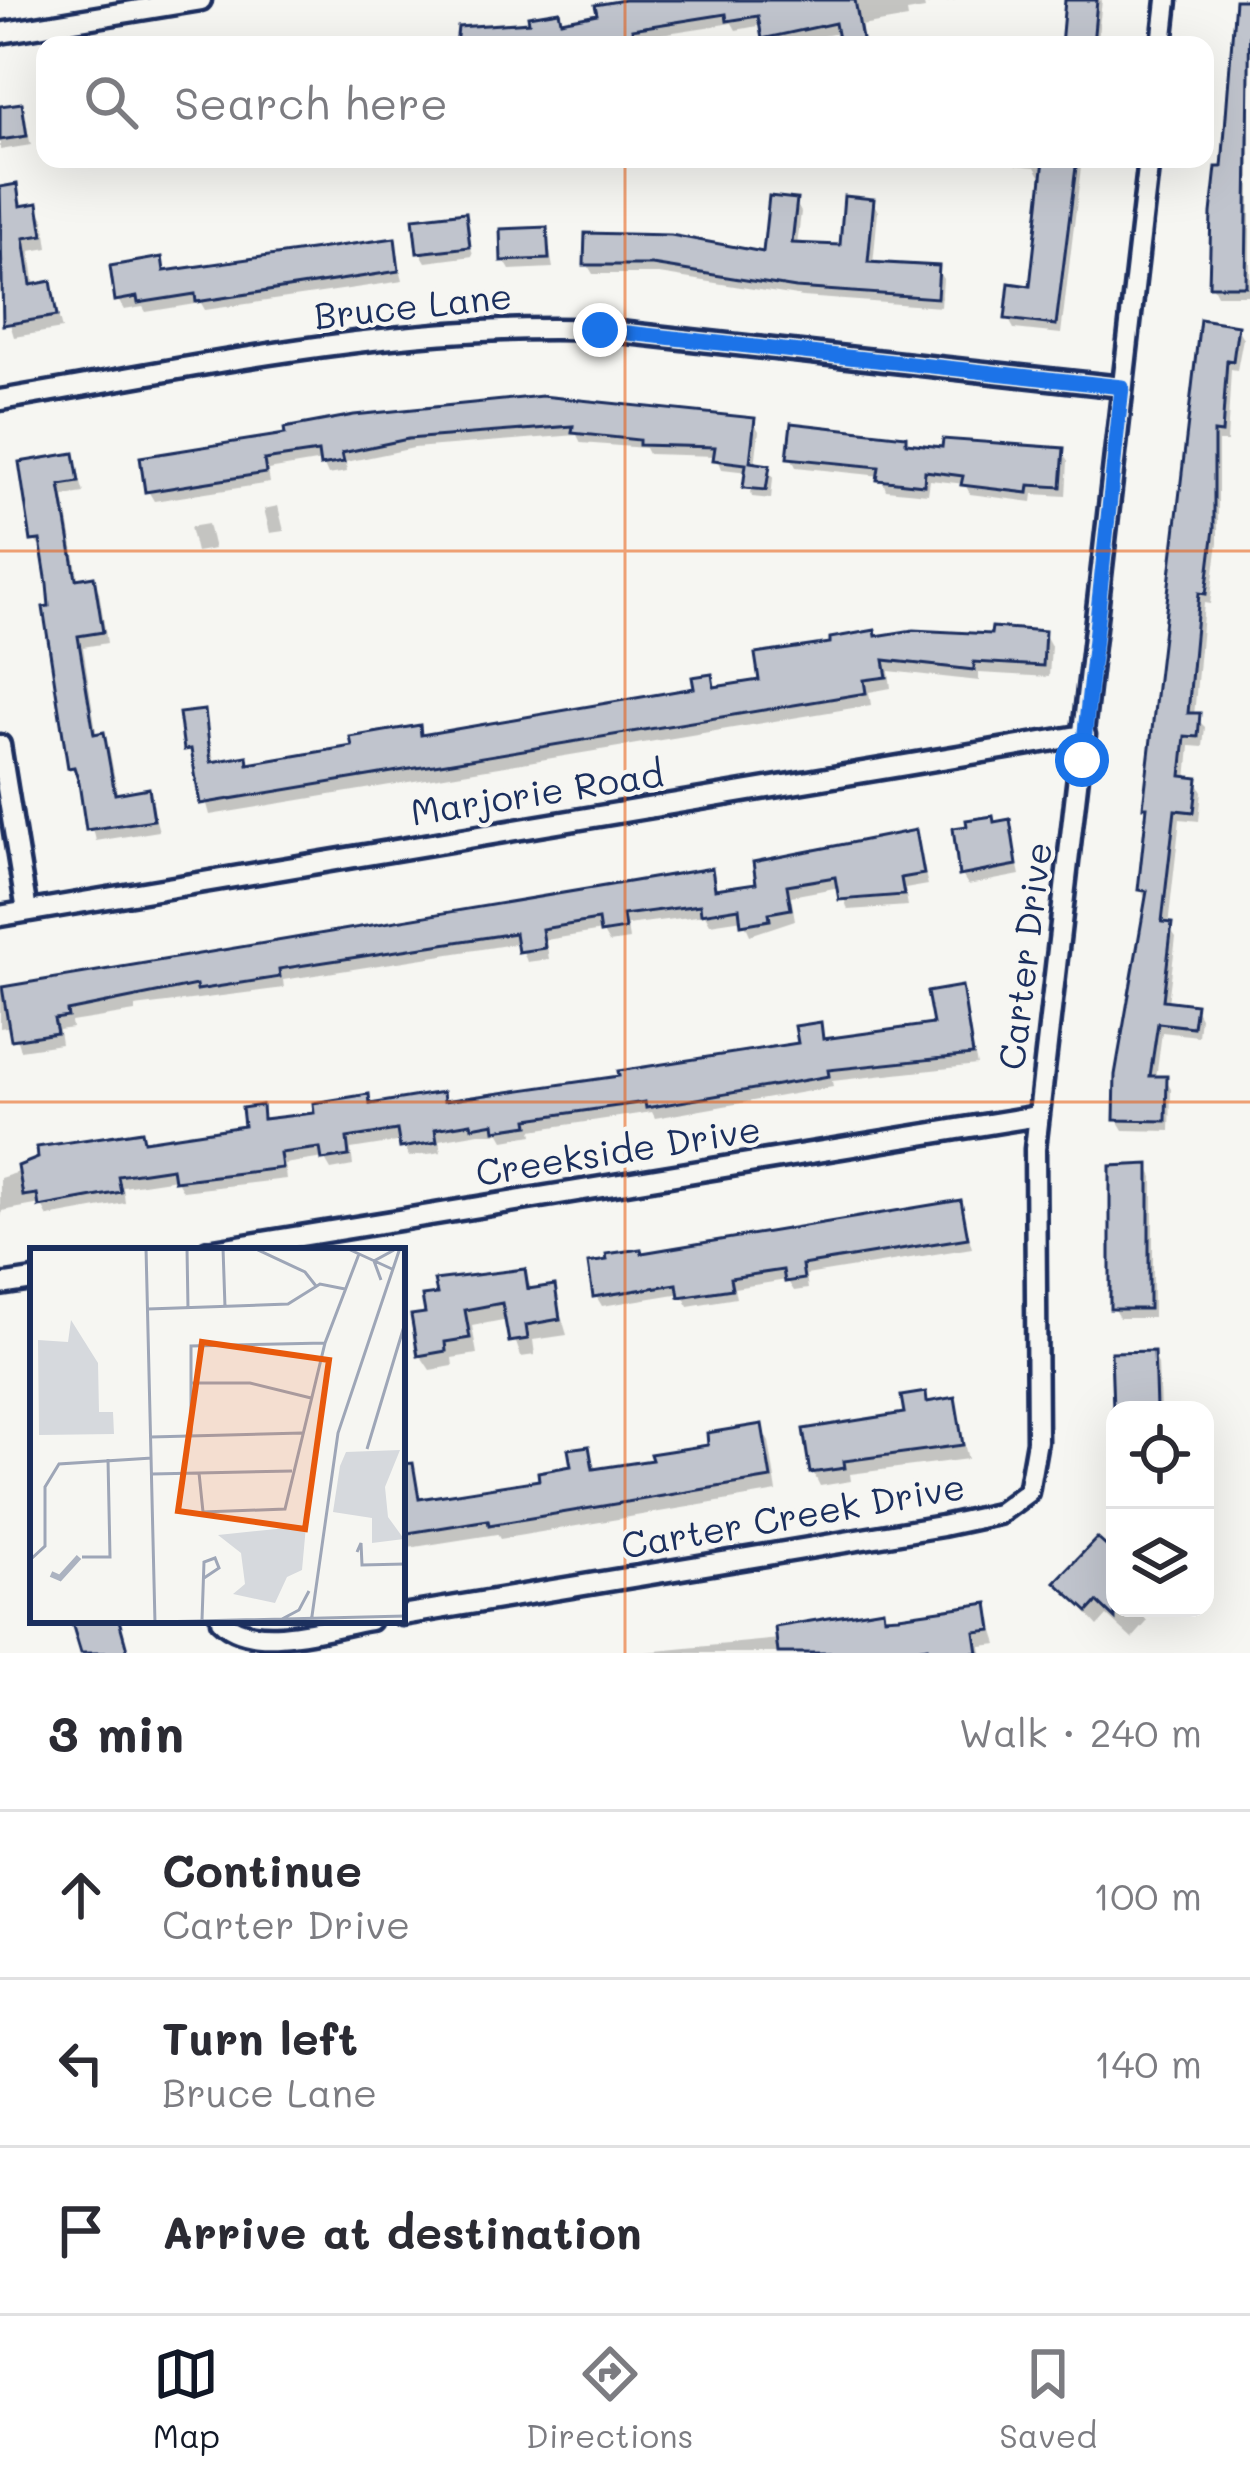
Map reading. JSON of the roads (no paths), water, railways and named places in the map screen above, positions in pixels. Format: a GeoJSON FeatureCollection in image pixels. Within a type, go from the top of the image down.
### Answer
{"type":"FeatureCollection","features":[{"type":"Feature","properties":{"kind":"street"},"geometry":{"type":"LineString","coordinates":[[0,33],[201,0]]}},
{"type":"Feature","properties":{"kind":"street"},"geometry":{"type":"LineString","coordinates":[[1163,36],[1167,0]]}},
{"type":"Feature","properties":{"kind":"street","name":"Carter Drive"},"geometry":{"type":"LineString","coordinates":[[1038,1116],[1148,168]]}},
{"type":"Feature","properties":{"kind":"street","name":"Bruce Lane"},"geometry":{"type":"LineString","coordinates":[[0,400],[398,334],[523,327],[600,330],[1122,387]]}},
{"type":"Feature","properties":{"kind":"street","name":"Marjorie Road"},"geometry":{"type":"LineString","coordinates":[[0,916],[1085,735]]}},
{"type":"Feature","properties":{"kind":"street"},"geometry":{"type":"LineString","coordinates":[[0,745],[27,911]]}},
{"type":"Feature","properties":{"kind":"street","name":"Creekside Drive"},"geometry":{"type":"LineString","coordinates":[[226,1248],[1038,1116]]}},
{"type":"Feature","properties":{"kind":"street","name":"Carter Creek Drive"},"geometry":{"type":"LineString","coordinates":[[405,1615],[942,1526],[998,1514],[1019,1502],[1032,1484],[1036,1459],[1033,1184],[1038,1116]]}},
{"type":"Feature","properties":{"kind":"street"},"geometry":{"type":"LineString","coordinates":[[0,1286],[30,1281]]}},
{"type":"Feature","properties":{"kind":"street"},"geometry":{"type":"LineString","coordinates":[[224,1623],[235,1632],[262,1636],[350,1623]]}}]}
